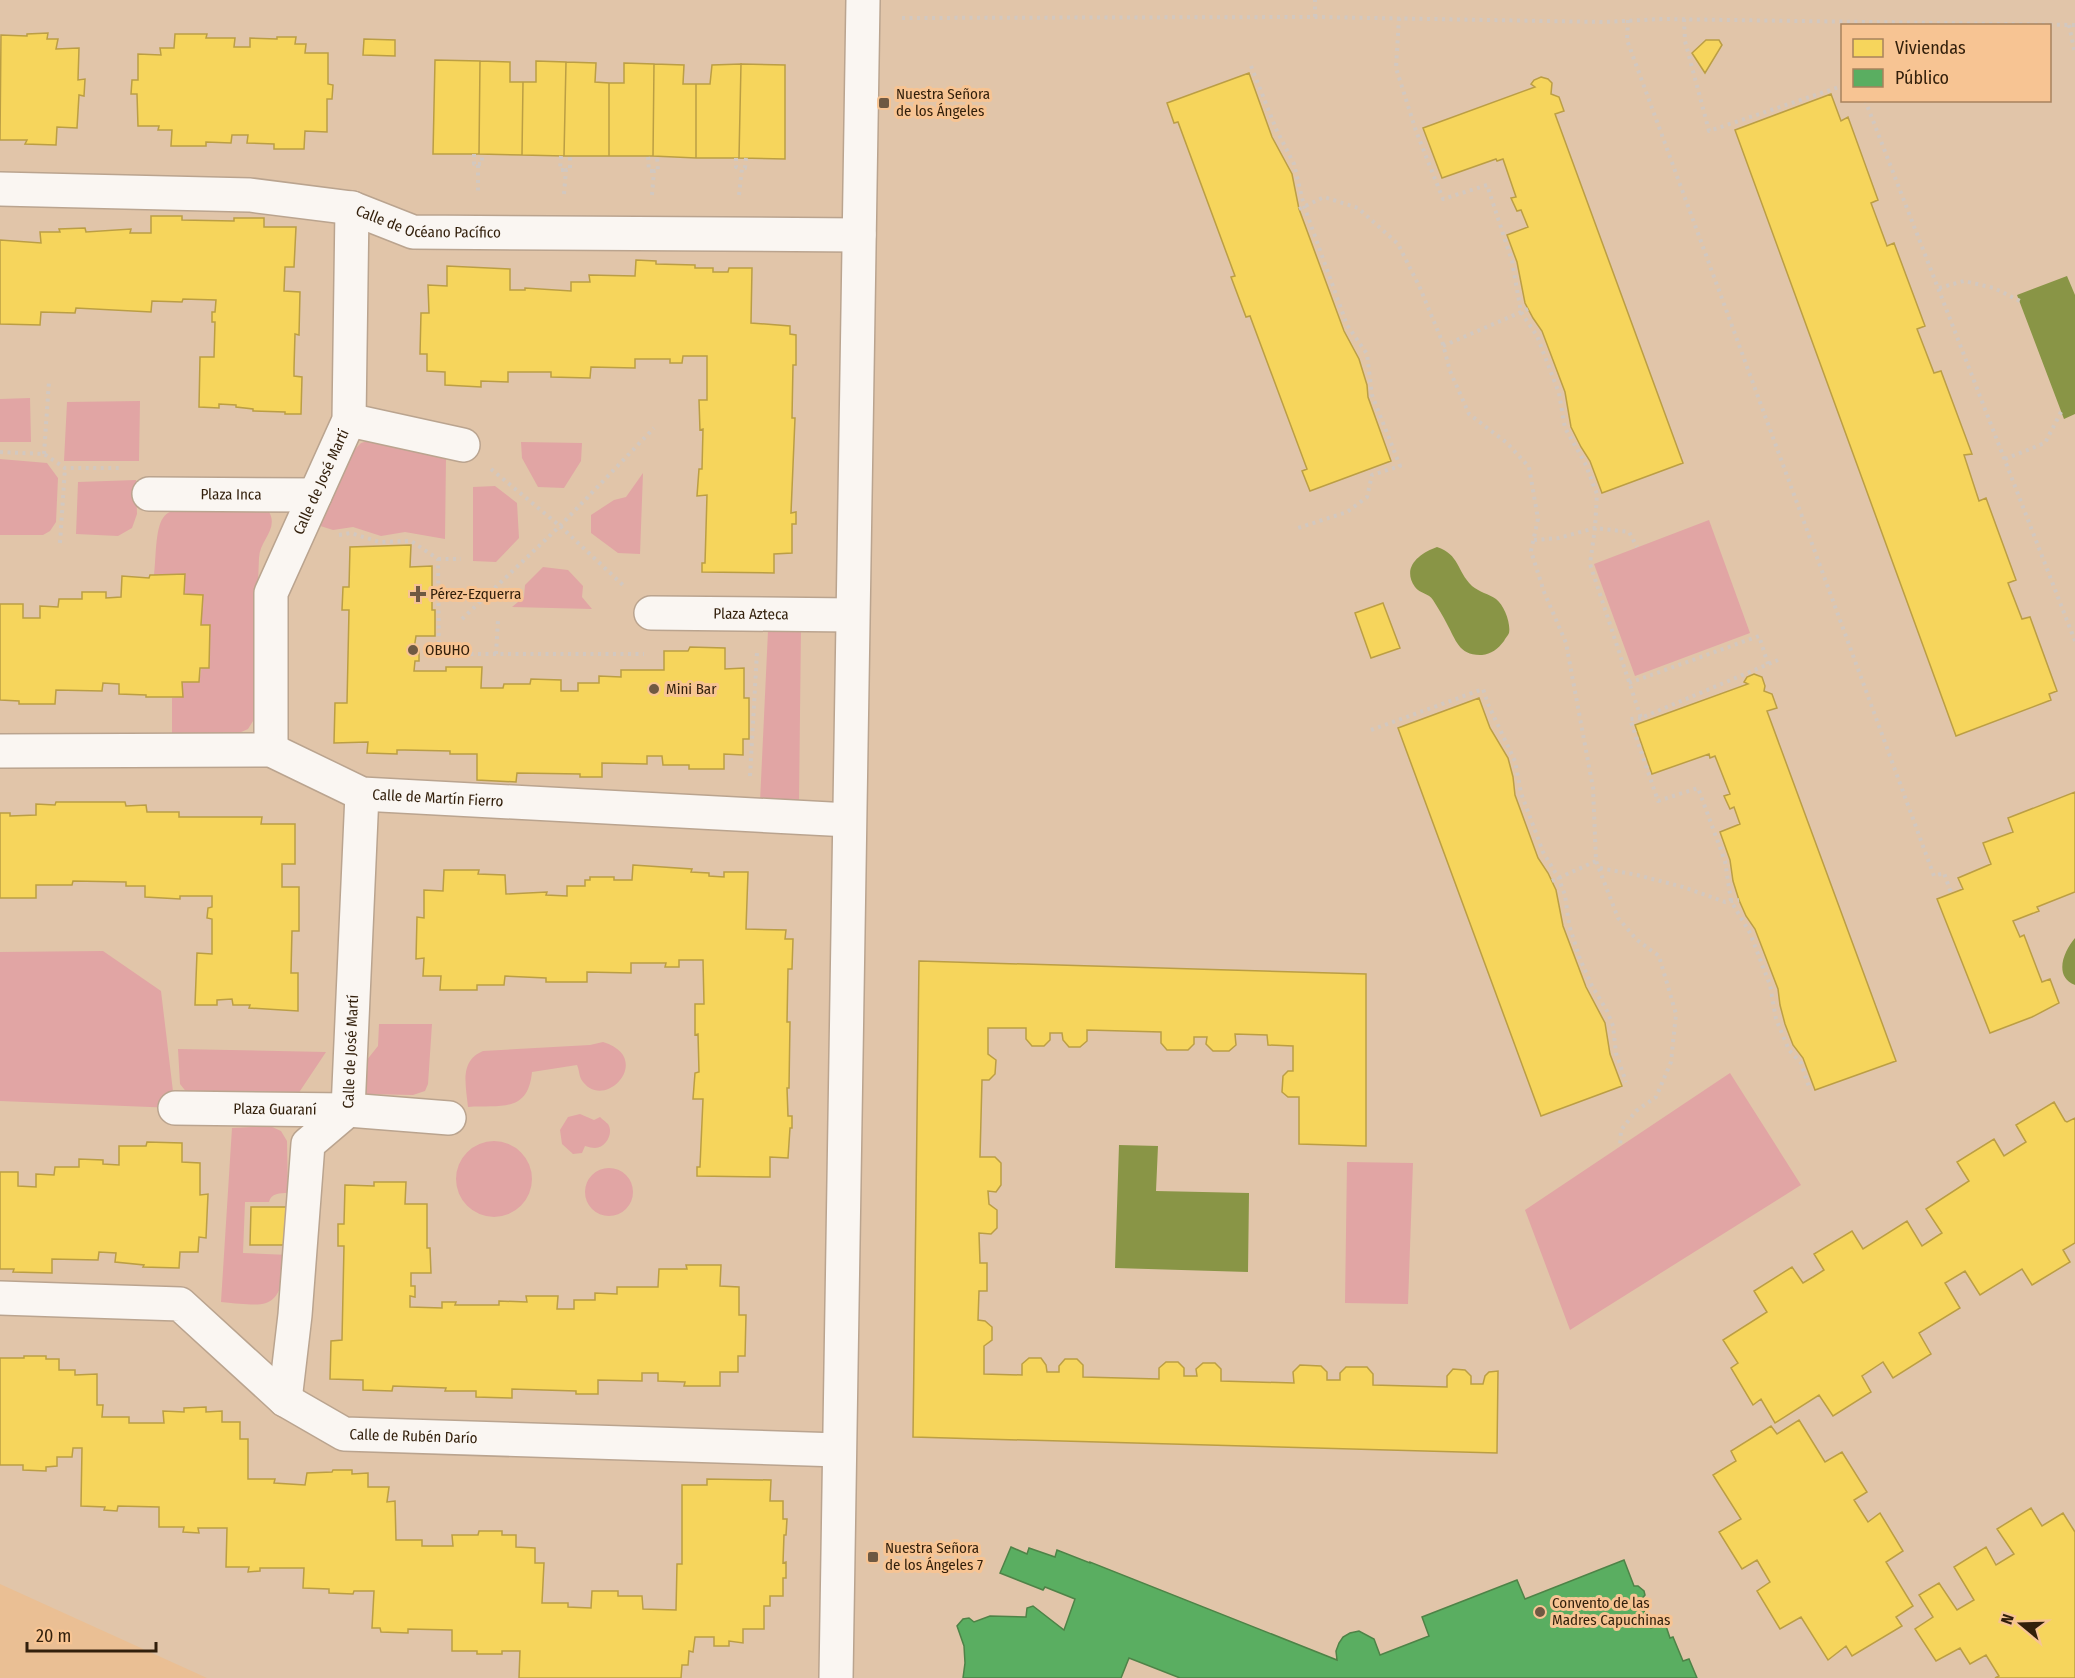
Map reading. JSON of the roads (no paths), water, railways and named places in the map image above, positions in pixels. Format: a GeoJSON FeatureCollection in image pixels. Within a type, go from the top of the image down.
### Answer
{"type":"FeatureCollection","features":[{"type":"Feature","properties":{"kind":"street"},"geometry":{"type":"LineString","coordinates":[[836,1678],[862,0]]}},
{"type":"Feature","properties":{"kind":"street","name":"Calle de Océano Pacífico"},"geometry":{"type":"LineString","coordinates":[[0,189],[250,195],[352,208],[413,232],[859,235]]}},
{"type":"Feature","properties":{"kind":"street","name":"Calle de José Martí"},"geometry":{"type":"LineString","coordinates":[[271,750],[272,593],[349,420],[352,208]]}},
{"type":"Feature","properties":{"kind":"street"},"geometry":{"type":"LineString","coordinates":[[349,420],[462,445]]}},
{"type":"Feature","properties":{"kind":"street","name":"Plaza Inca"},"geometry":{"type":"LineString","coordinates":[[149,494],[315,495]]}},
{"type":"Feature","properties":{"kind":"street","name":"Plaza Azteca"},"geometry":{"type":"LineString","coordinates":[[651,613],[852,615]]}},
{"type":"Feature","properties":{"kind":"street","name":"Calle de Martín Fierro"},"geometry":{"type":"LineString","coordinates":[[0,751],[271,750],[362,794],[849,820]]}},
{"type":"Feature","properties":{"kind":"street","name":"Calle de José Martí"},"geometry":{"type":"LineString","coordinates":[[285,1400],[295,1315],[308,1144],[348,1110],[362,794]]}},
{"type":"Feature","properties":{"kind":"street","name":"Plaza Guaraní"},"geometry":{"type":"LineString","coordinates":[[175,1108],[348,1110],[449,1118]]}},
{"type":"Feature","properties":{"kind":"street","name":"Calle de Rubén Darío"},"geometry":{"type":"LineString","coordinates":[[0,1298],[180,1304],[285,1400],[344,1434],[839,1450]]}},
{"type":"Feature","properties":{"kind":"place","name":"Nuestra Señora de los Ángeles"},"geometry":{"type":"Point","coordinates":[884,103]}},
{"type":"Feature","properties":{"kind":"place","name":"Pérez-Ezquerra"},"geometry":{"type":"Point","coordinates":[418,594]}},
{"type":"Feature","properties":{"kind":"place","name":"OBUHO"},"geometry":{"type":"Point","coordinates":[413,650]}},
{"type":"Feature","properties":{"kind":"place","name":"Mini Bar"},"geometry":{"type":"Point","coordinates":[654,689]}},
{"type":"Feature","properties":{"kind":"place","name":"Nuestra Señora de los Ángeles 7"},"geometry":{"type":"Point","coordinates":[873,1557]}},
{"type":"Feature","properties":{"kind":"place","name":"Convento de las Madres Capuchinas"},"geometry":{"type":"Point","coordinates":[1540,1612]}}]}
